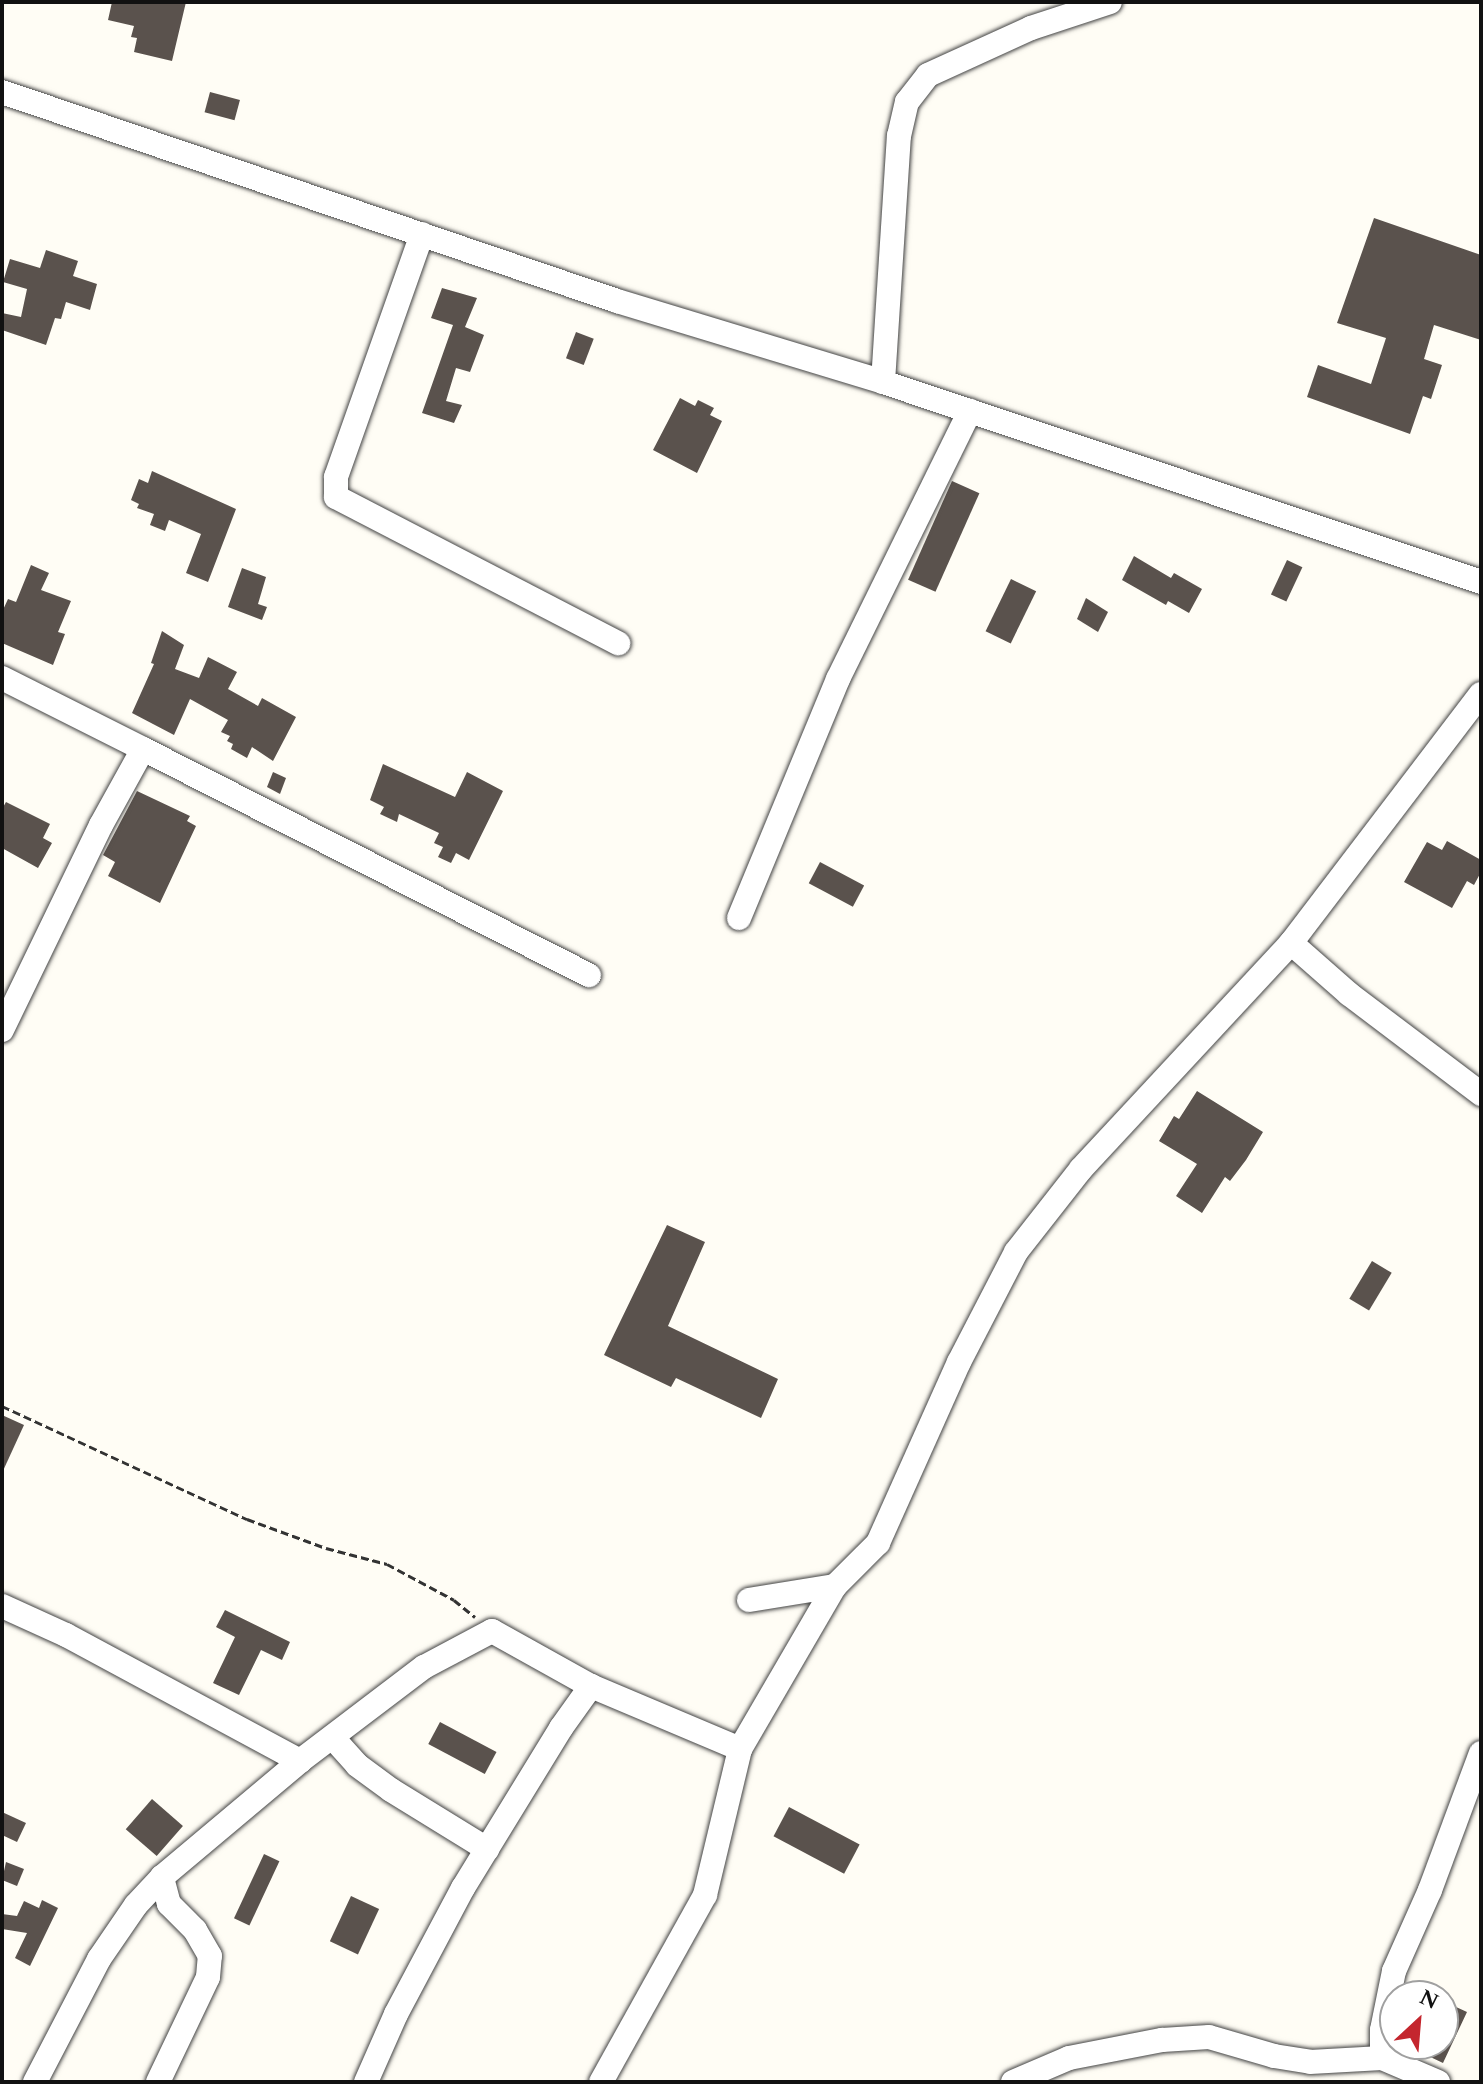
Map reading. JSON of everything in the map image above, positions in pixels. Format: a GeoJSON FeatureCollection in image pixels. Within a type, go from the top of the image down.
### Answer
{"type":"FeatureCollection","features":[{"type":"Feature","properties":{"kind":"street"},"geometry":{"type":"LineString","coordinates":[[883,382],[899,136],[907,102],[928,75],[1031,28],[1110,2]]}},
{"type":"Feature","properties":{"kind":"street"},"geometry":{"type":"LineString","coordinates":[[2,92],[617,301],[883,382],[1481,582]]}},
{"type":"Feature","properties":{"kind":"street"},"geometry":{"type":"LineString","coordinates":[[422,234],[336,477],[336,497],[618,643]]}},
{"type":"Feature","properties":{"kind":"street"},"geometry":{"type":"LineString","coordinates":[[739,918],[838,679],[970,411]]}},
{"type":"Feature","properties":{"kind":"street"},"geometry":{"type":"LineString","coordinates":[[2,678],[589,975]]}},
{"type":"Feature","properties":{"kind":"street"},"geometry":{"type":"LineString","coordinates":[[601,2082],[705,1895],[740,1749],[835,1586],[878,1543],[959,1362],[1016,1252],[1081,1169],[1291,943],[1481,694]]}},
{"type":"Feature","properties":{"kind":"street"},"geometry":{"type":"LineString","coordinates":[[2,1030],[101,825],[143,749]]}},
{"type":"Feature","properties":{"kind":"street"},"geometry":{"type":"LineString","coordinates":[[1291,943],[1349,994],[1481,1094]]}},
{"type":"Feature","properties":{"kind":"street"},"geometry":{"type":"LineString","coordinates":[[749,1600],[835,1586]]}},
{"type":"Feature","properties":{"kind":"street"},"geometry":{"type":"LineString","coordinates":[[2,1606],[66,1635],[300,1761]]}},
{"type":"Feature","properties":{"kind":"street"},"geometry":{"type":"LineString","coordinates":[[35,2082],[99,1959],[136,1905],[162,1877],[300,1761],[424,1667],[492,1631],[591,1686],[740,1749]]}},
{"type":"Feature","properties":{"kind":"street"},"geometry":{"type":"LineString","coordinates":[[366,2082],[396,2014],[487,1849],[561,1728],[591,1686]]}},
{"type":"Feature","properties":{"kind":"street"},"geometry":{"type":"LineString","coordinates":[[333,1738],[357,1765],[391,1790],[437,1822],[487,1849]]}},
{"type":"Feature","properties":{"kind":"street"},"geometry":{"type":"LineString","coordinates":[[1396,2069],[1382,2030],[1394,1971],[1430,1890],[1481,1753]]}},
{"type":"Feature","properties":{"kind":"street"},"geometry":{"type":"LineString","coordinates":[[158,2082],[208,1977],[210,1956],[195,1930],[169,1904],[162,1877]]}},
{"type":"Feature","properties":{"kind":"street"},"geometry":{"type":"LineString","coordinates":[[1013,2082],[1069,2058],[1162,2040],[1209,2037],[1274,2056],[1396,2069],[1438,2082]]}},
{"type":"Feature","properties":{"kind":"path"},"geometry":{"type":"LineString","coordinates":[[2,1406],[247,1519],[326,1548],[387,1564],[454,1600],[492,1631]]}},
{"type":"Feature","properties":{"kind":"building"},"geometry":{"type":"Polygon","coordinates":[[[112,2],[186,2],[172,61],[134,52],[137,38],[131,37],[134,26],[108,20],[112,2]]]}},
{"type":"Feature","properties":{"kind":"building"},"geometry":{"type":"Polygon","coordinates":[[[210,92],[240,100],[235,120],[205,112],[210,92]]]}},
{"type":"Feature","properties":{"kind":"building"},"geometry":{"type":"Polygon","coordinates":[[[1374,218],[1481,255],[1481,340],[1434,325],[1424,359],[1442,365],[1431,399],[1423,396],[1410,434],[1307,397],[1318,365],[1371,384],[1386,338],[1337,323],[1374,218]]]}},
{"type":"Feature","properties":{"kind":"building"},"geometry":{"type":"Polygon","coordinates":[[[46,250],[78,261],[73,276],[97,284],[90,310],[66,302],[61,319],[55,318],[46,345],[2,330],[2,313],[21,317],[27,289],[3,282],[10,259],[40,268],[46,250]]]}},
{"type":"Feature","properties":{"kind":"building"},"geometry":{"type":"Polygon","coordinates":[[[442,288],[477,298],[465,327],[484,335],[470,372],[456,368],[446,401],[462,405],[454,423],[422,413],[453,325],[431,318],[442,288]]]}},
{"type":"Feature","properties":{"kind":"building"},"geometry":{"type":"Polygon","coordinates":[[[576,332],[594,339],[584,365],[566,358],[576,332]]]}},
{"type":"Feature","properties":{"kind":"building"},"geometry":{"type":"Polygon","coordinates":[[[680,398],[695,406],[698,400],[714,408],[710,415],[722,421],[697,473],[653,450],[680,398]]]}},
{"type":"Feature","properties":{"kind":"building"},"geometry":{"type":"Polygon","coordinates":[[[152,471],[236,509],[208,582],[186,573],[201,534],[169,520],[165,531],[150,525],[154,514],[137,508],[139,504],[131,500],[139,479],[148,483],[152,471]]]}},
{"type":"Feature","properties":{"kind":"building"},"geometry":{"type":"Polygon","coordinates":[[[952,481],[979,493],[935,592],[908,580],[952,481]]]}},
{"type":"Feature","properties":{"kind":"building"},"geometry":{"type":"Polygon","coordinates":[[[1134,556],[1171,578],[1174,573],[1202,589],[1189,613],[1168,601],[1166,605],[1122,580],[1134,556]]]}},
{"type":"Feature","properties":{"kind":"building"},"geometry":{"type":"Polygon","coordinates":[[[1287,560],[1302,567],[1286,602],[1271,594],[1287,560]]]}},
{"type":"Feature","properties":{"kind":"building"},"geometry":{"type":"Polygon","coordinates":[[[31,565],[49,573],[41,590],[71,601],[58,632],[65,634],[53,665],[2,643],[2,612],[8,599],[16,602],[31,565]]]}},
{"type":"Feature","properties":{"kind":"building"},"geometry":{"type":"Polygon","coordinates":[[[242,568],[266,577],[258,604],[267,607],[262,620],[228,607],[242,568]]]}},
{"type":"Feature","properties":{"kind":"building"},"geometry":{"type":"Polygon","coordinates":[[[1011,579],[1036,591],[1011,643],[986,631],[1011,579]]]}},
{"type":"Feature","properties":{"kind":"building"},"geometry":{"type":"Polygon","coordinates":[[[1086,598],[1108,612],[1098,632],[1077,619],[1086,598]]]}},
{"type":"Feature","properties":{"kind":"building"},"geometry":{"type":"Polygon","coordinates":[[[162,631],[184,645],[175,669],[199,678],[208,657],[237,672],[228,689],[258,706],[262,698],[296,717],[273,761],[252,747],[247,758],[231,749],[233,744],[227,741],[230,736],[221,732],[228,720],[190,699],[174,735],[132,713],[154,664],[151,663],[162,631]]]}},
{"type":"Feature","properties":{"kind":"building"},"geometry":{"type":"Polygon","coordinates":[[[383,764],[455,797],[467,772],[503,791],[469,860],[456,853],[451,863],[438,857],[443,847],[434,843],[439,833],[399,814],[397,822],[380,814],[384,807],[370,800],[383,764]]]}},
{"type":"Feature","properties":{"kind":"building"},"geometry":{"type":"Polygon","coordinates":[[[273,772],[286,778],[280,794],[267,787],[273,772]]]}},
{"type":"Feature","properties":{"kind":"building"},"geometry":{"type":"Polygon","coordinates":[[[137,791],[190,816],[187,821],[196,826],[160,903],[108,876],[115,862],[103,855],[137,791]]]}},
{"type":"Feature","properties":{"kind":"building"},"geometry":{"type":"Polygon","coordinates":[[[6,802],[50,824],[43,838],[52,843],[38,868],[2,848],[2,809],[6,802]]]}},
{"type":"Feature","properties":{"kind":"building"},"geometry":{"type":"Polygon","coordinates":[[[1447,841],[1481,860],[1481,872],[1474,885],[1467,881],[1452,908],[1404,882],[1427,842],[1442,850],[1447,841]]]}},
{"type":"Feature","properties":{"kind":"building"},"geometry":{"type":"Polygon","coordinates":[[[820,862],[864,885],[853,907],[809,883],[820,862]]]}},
{"type":"Feature","properties":{"kind":"building"},"geometry":{"type":"Polygon","coordinates":[[[1197,1091],[1263,1132],[1230,1181],[1225,1177],[1202,1213],[1176,1196],[1197,1164],[1159,1141],[1174,1116],[1179,1119],[1197,1091]]]}},
{"type":"Feature","properties":{"kind":"building"},"geometry":{"type":"Polygon","coordinates":[[[667,1225],[705,1242],[668,1326],[778,1379],[761,1418],[676,1378],[671,1387],[604,1355],[667,1225]]]}},
{"type":"Feature","properties":{"kind":"building"},"geometry":{"type":"Polygon","coordinates":[[[1372,1261],[1392,1273],[1369,1311],[1349,1299],[1372,1261]]]}},
{"type":"Feature","properties":{"kind":"building"},"geometry":{"type":"Polygon","coordinates":[[[2,1415],[24,1425],[2,1473],[2,1415]]]}},
{"type":"Feature","properties":{"kind":"building"},"geometry":{"type":"Polygon","coordinates":[[[225,1610],[290,1642],[282,1660],[261,1650],[239,1695],[213,1683],[235,1637],[216,1627],[225,1610]]]}},
{"type":"Feature","properties":{"kind":"building"},"geometry":{"type":"Polygon","coordinates":[[[440,1722],[497,1752],[485,1774],[428,1744],[440,1722]]]}},
{"type":"Feature","properties":{"kind":"building"},"geometry":{"type":"Polygon","coordinates":[[[152,1799],[183,1826],[157,1856],[126,1829],[152,1799]]]}},
{"type":"Feature","properties":{"kind":"building"},"geometry":{"type":"Polygon","coordinates":[[[789,1807],[860,1845],[844,1874],[774,1836],[789,1807]]]}},
{"type":"Feature","properties":{"kind":"building"},"geometry":{"type":"Polygon","coordinates":[[[2,1812],[26,1823],[17,1842],[2,1835],[2,1812]]]}},
{"type":"Feature","properties":{"kind":"building"},"geometry":{"type":"Polygon","coordinates":[[[264,1854],[279,1861],[249,1926],[234,1918],[264,1854]]]}},
{"type":"Feature","properties":{"kind":"building"},"geometry":{"type":"Polygon","coordinates":[[[6,1862],[24,1869],[17,1886],[2,1880],[6,1862]]]}},
{"type":"Feature","properties":{"kind":"building"},"geometry":{"type":"Polygon","coordinates":[[[351,1896],[379,1909],[358,1954],[330,1941],[351,1896]]]}},
{"type":"Feature","properties":{"kind":"building"},"geometry":{"type":"Polygon","coordinates":[[[42,1900],[58,1908],[30,1966],[15,1958],[27,1933],[2,1929],[2,1914],[17,1916],[24,1901],[39,1908],[42,1900]]]}},
{"type":"Feature","properties":{"kind":"building"},"geometry":{"type":"Polygon","coordinates":[[[1459,2008],[1467,2012],[1459,2029],[1459,2008]]]}}]}
